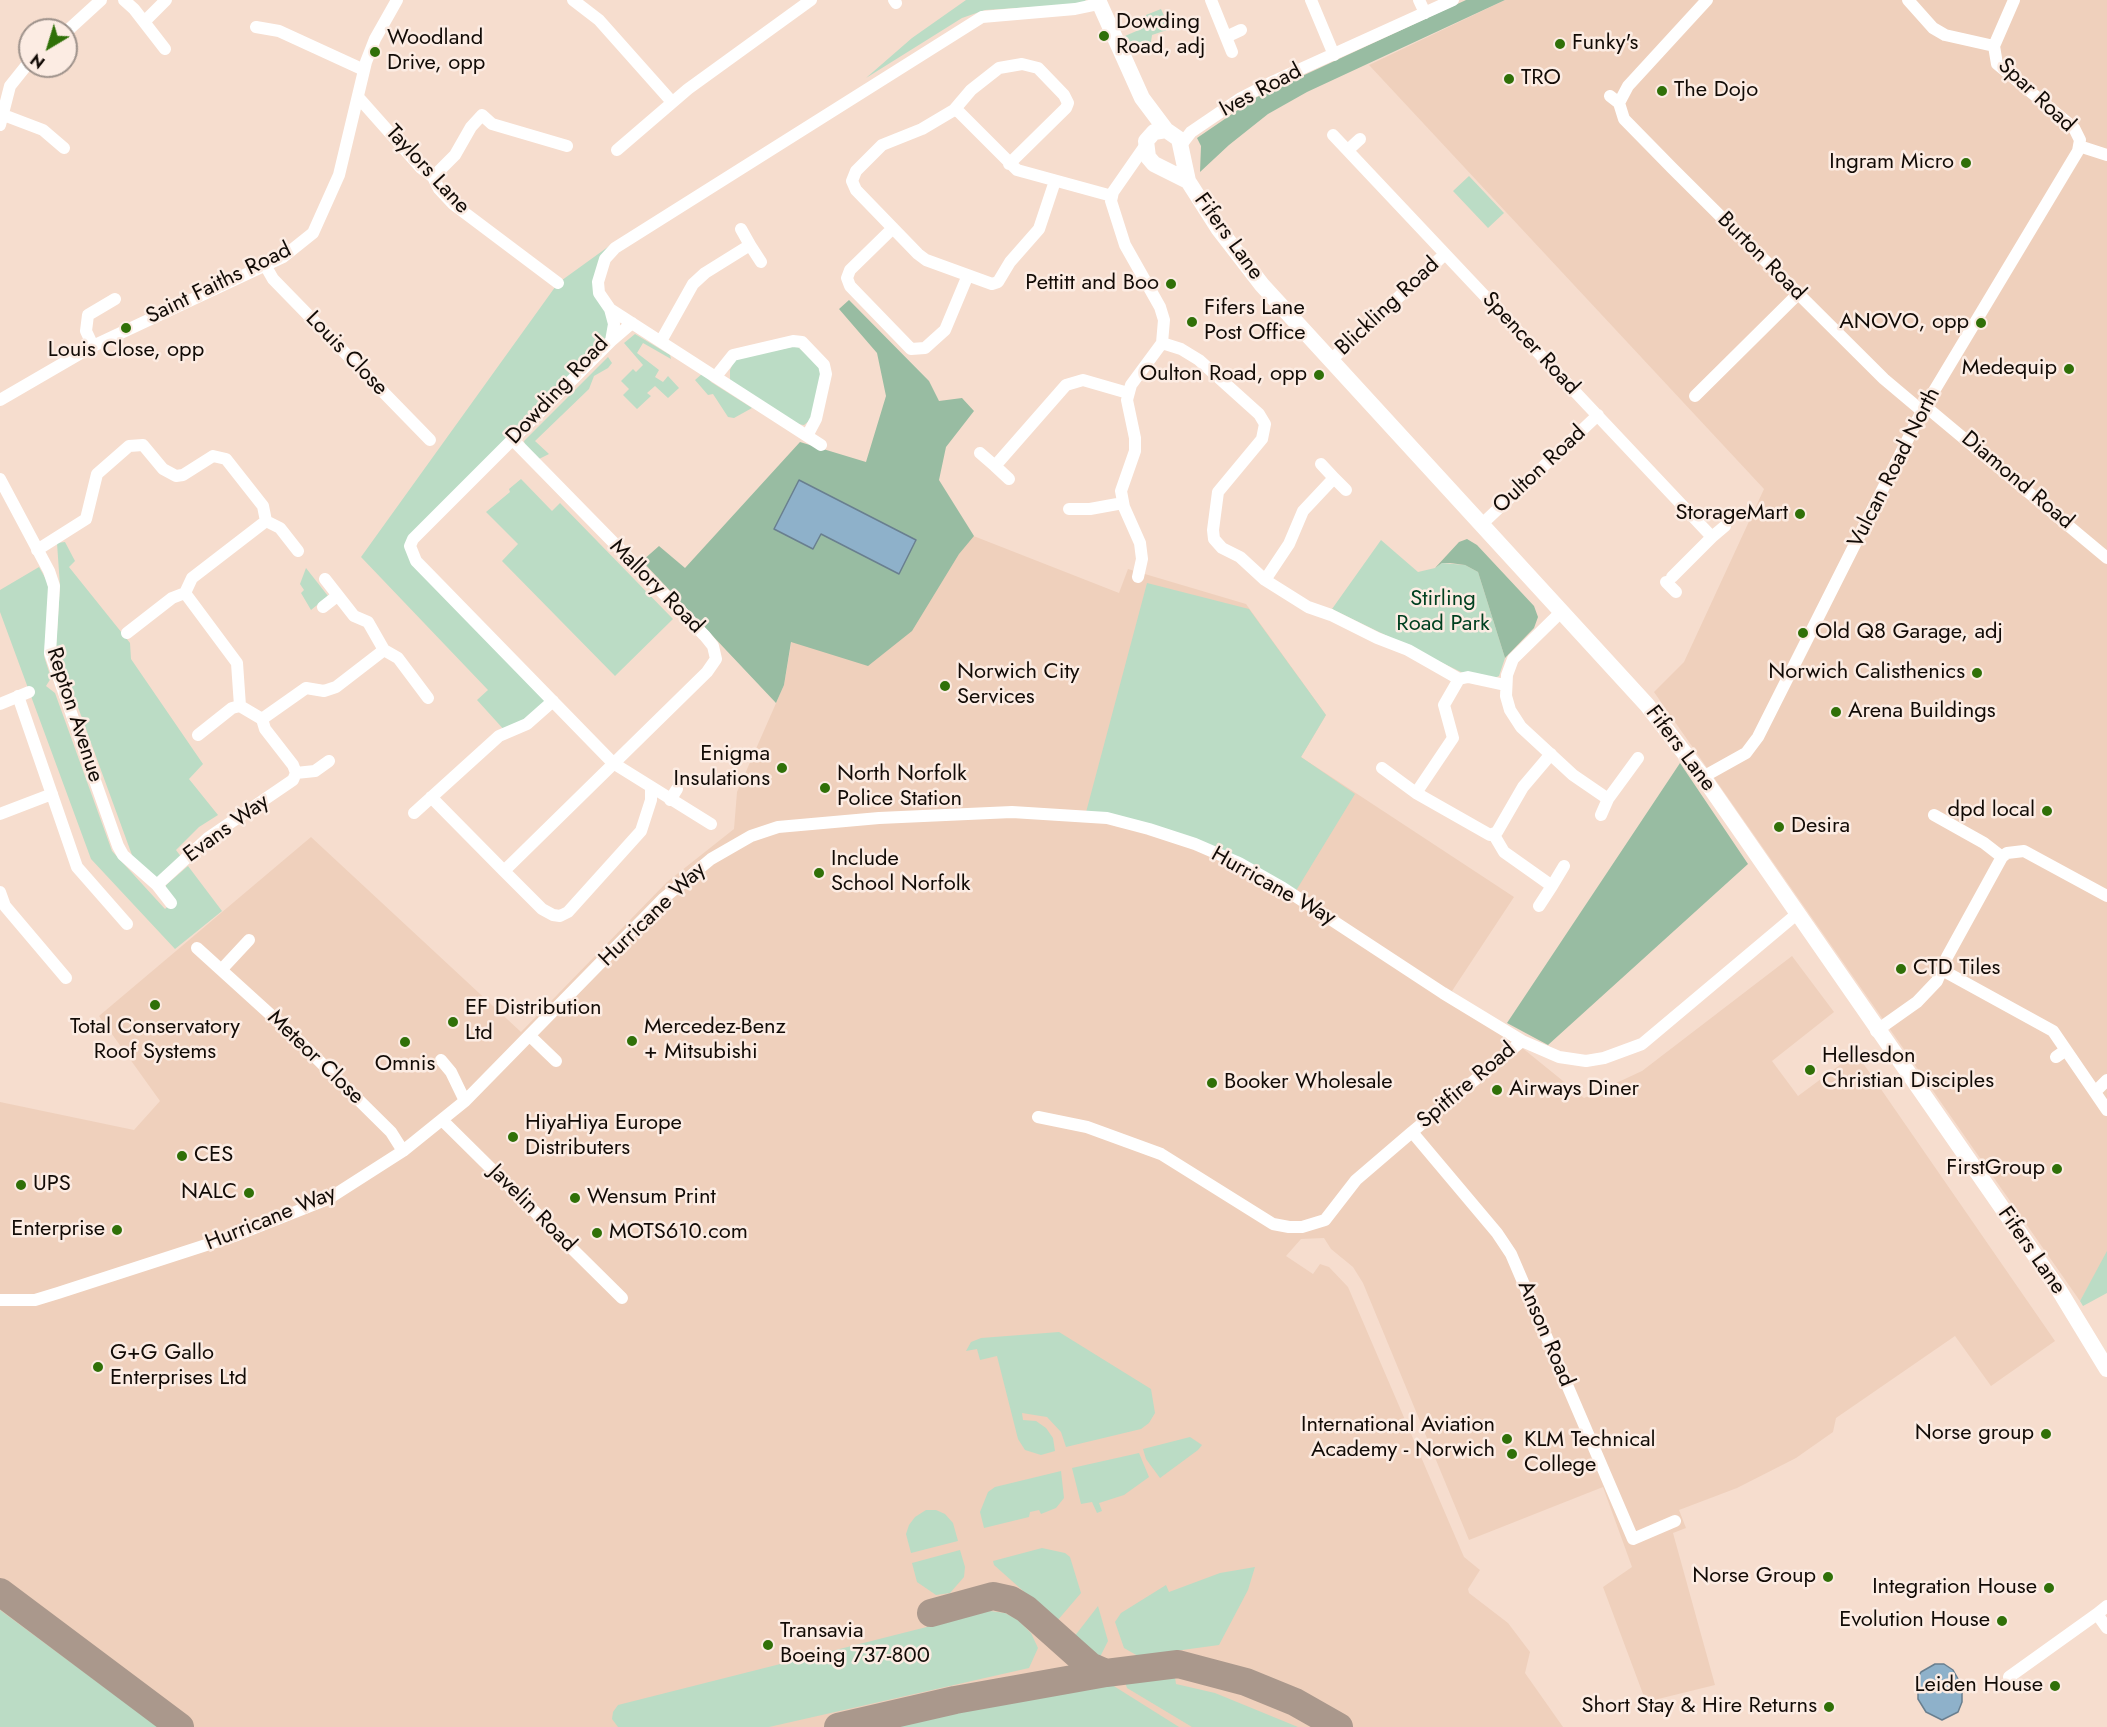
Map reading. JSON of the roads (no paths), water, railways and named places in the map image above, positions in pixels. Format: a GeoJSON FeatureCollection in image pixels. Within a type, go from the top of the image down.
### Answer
{"type":"FeatureCollection","features":[{"type":"Feature","properties":{"kind":"street"},"geometry":{"type":"LineString","coordinates":[[78,21],[101,0]]}},
{"type":"Feature","properties":{"kind":"street"},"geometry":{"type":"LineString","coordinates":[[124,0],[165,49]]}},
{"type":"Feature","properties":{"kind":"street"},"geometry":{"type":"LineString","coordinates":[[144,22],[166,0]]}},
{"type":"Feature","properties":{"kind":"street","name":"Saint Faiths Road"},"geometry":{"type":"LineString","coordinates":[[0,400],[93,346],[265,265],[296,247],[313,233],[339,174],[364,70],[375,39],[397,0]]}},
{"type":"Feature","properties":{"kind":"street"},"geometry":{"type":"LineString","coordinates":[[573,0],[599,20],[672,102]]}},
{"type":"Feature","properties":{"kind":"street"},"geometry":{"type":"LineString","coordinates":[[617,150],[672,102],[811,0]]}},
{"type":"Feature","properties":{"kind":"street"},"geometry":{"type":"LineString","coordinates":[[1211,0],[1232,52]]}},
{"type":"Feature","properties":{"kind":"street"},"geometry":{"type":"LineString","coordinates":[[1311,0],[1335,55]]}},
{"type":"Feature","properties":{"kind":"street"},"geometry":{"type":"LineString","coordinates":[[1419,0],[1425,13]]}},
{"type":"Feature","properties":{"kind":"street","name":"Ives Road"},"geometry":{"type":"LineString","coordinates":[[1179,138],[1270,82],[1335,55],[1453,0]]}},
{"type":"Feature","properties":{"kind":"street","name":"Burton Road"},"geometry":{"type":"LineString","coordinates":[[1707,0],[1614,99],[1624,119],[1884,379],[1923,408]]}},
{"type":"Feature","properties":{"kind":"street","name":"Spar Road"},"geometry":{"type":"LineString","coordinates":[[1908,0],[1933,28],[1945,35],[1994,46],[1994,56],[2001,69],[2074,128],[2079,134],[2079,146],[2107,155]]}},
{"type":"Feature","properties":{"kind":"street"},"geometry":{"type":"LineString","coordinates":[[1994,46],[2014,0]]}},
{"type":"Feature","properties":{"kind":"street","name":"Fifers Lane"},"geometry":{"type":"LineString","coordinates":[[1099,2],[1142,98],[1148,157],[1188,181]]}},
{"type":"Feature","properties":{"kind":"street","name":"Dowding Road"},"geometry":{"type":"LineString","coordinates":[[711,824],[673,795],[651,789],[613,763],[411,554],[413,539],[611,341],[614,324],[610,309],[599,293],[598,282],[605,259],[615,248],[970,23],[991,15],[1075,9],[1099,2]]}},
{"type":"Feature","properties":{"kind":"street"},"geometry":{"type":"LineString","coordinates":[[256,27],[279,31],[364,70]]}},
{"type":"Feature","properties":{"kind":"street"},"geometry":{"type":"LineString","coordinates":[[1226,37],[1241,30]]}},
{"type":"Feature","properties":{"kind":"street"},"geometry":{"type":"LineString","coordinates":[[1009,164],[1066,108],[1068,103],[1064,95],[1038,68],[1022,64],[999,68],[971,90],[954,110],[922,129],[882,145],[852,177],[852,184],[926,260],[992,284],[998,282],[1010,262],[1039,229],[1055,181]]}},
{"type":"Feature","properties":{"kind":"street"},"geometry":{"type":"LineString","coordinates":[[18,76],[10,86],[1,119],[43,130],[64,148]]}},
{"type":"Feature","properties":{"kind":"street","name":"Taylors Lane"},"geometry":{"type":"LineString","coordinates":[[358,97],[421,168],[433,177],[439,189],[453,204],[558,283]]}},
{"type":"Feature","properties":{"kind":"street","name":"Fifers Lane"},"geometry":{"type":"LineString","coordinates":[[1142,98],[1179,138],[1188,181],[1218,228],[1252,273],[1647,705],[1702,777],[1798,913],[1876,1031],[2059,1290],[2107,1369]]}},
{"type":"Feature","properties":{"kind":"street"},"geometry":{"type":"LineString","coordinates":[[954,110],[959,112],[1009,164],[1026,174],[1112,196]]}},
{"type":"Feature","properties":{"kind":"street"},"geometry":{"type":"LineString","coordinates":[[433,177],[455,155],[471,127],[482,115],[492,124],[561,141]]}},
{"type":"Feature","properties":{"kind":"street"},"geometry":{"type":"LineString","coordinates":[[1125,176],[1174,162],[1179,138],[1160,130],[1147,142],[1112,196],[1113,213],[1125,245],[1160,307],[1164,321],[1162,343],[1131,385],[1128,393],[1127,408],[1135,438],[1135,451],[1123,478],[1122,503],[1140,543],[1142,559],[1138,577]]}},
{"type":"Feature","properties":{"kind":"street","name":"Spencer Road"},"geometry":{"type":"LineString","coordinates":[[1333,135],[1712,537]]}},
{"type":"Feature","properties":{"kind":"street"},"geometry":{"type":"LineString","coordinates":[[1348,150],[1360,139]]}},
{"type":"Feature","properties":{"kind":"street","name":"Vulcan Road North"},"geometry":{"type":"LineString","coordinates":[[1702,777],[1746,753],[1758,738],[1923,408],[2079,146]]}},
{"type":"Feature","properties":{"kind":"street"},"geometry":{"type":"LineString","coordinates":[[893,228],[850,270],[847,278],[850,286],[911,349],[925,348],[945,330],[968,275]]}},
{"type":"Feature","properties":{"kind":"street"},"geometry":{"type":"LineString","coordinates":[[741,229],[761,262]]}},
{"type":"Feature","properties":{"kind":"street"},"geometry":{"type":"LineString","coordinates":[[661,341],[693,284],[705,273],[750,245]]}},
{"type":"Feature","properties":{"kind":"street","name":"Blickling Road"},"geometry":{"type":"LineString","coordinates":[[1331,360],[1445,254]]}},
{"type":"Feature","properties":{"kind":"street","name":"Louis Close"},"geometry":{"type":"LineString","coordinates":[[265,265],[273,279],[430,440]]}},
{"type":"Feature","properties":{"kind":"street"},"geometry":{"type":"LineString","coordinates":[[1695,396],[1799,293]]}},
{"type":"Feature","properties":{"kind":"street"},"geometry":{"type":"LineString","coordinates":[[93,346],[86,331],[88,315],[115,299]]}},
{"type":"Feature","properties":{"kind":"street"},"geometry":{"type":"LineString","coordinates":[[610,309],[717,375],[821,445]]}},
{"type":"Feature","properties":{"kind":"street"},"geometry":{"type":"LineString","coordinates":[[611,341],[632,322]]}},
{"type":"Feature","properties":{"kind":"street"},"geometry":{"type":"LineString","coordinates":[[717,375],[733,355],[793,341],[802,342],[824,365],[826,375],[816,420],[807,436]]}},
{"type":"Feature","properties":{"kind":"street"},"geometry":{"type":"LineString","coordinates":[[1162,343],[1181,349],[1199,360],[1259,414],[1265,424],[1262,439],[1218,492],[1214,539],[1222,548],[1240,556],[1264,580],[1308,607],[1408,650],[1459,679],[1468,677],[1505,685]]}},
{"type":"Feature","properties":{"kind":"street"},"geometry":{"type":"LineString","coordinates":[[995,466],[1073,381],[1083,380],[1128,393]]}},
{"type":"Feature","properties":{"kind":"street","name":"Diamond Road"},"geometry":{"type":"LineString","coordinates":[[1923,408],[2107,558]]}},
{"type":"Feature","properties":{"kind":"street","name":"Oulton Road"},"geometry":{"type":"LineString","coordinates":[[1482,524],[1598,415]]}},
{"type":"Feature","properties":{"kind":"street","name":"Mallory Road"},"geometry":{"type":"LineString","coordinates":[[504,871],[707,672],[716,659],[713,646],[513,440]]}},
{"type":"Feature","properties":{"kind":"street"},"geometry":{"type":"LineString","coordinates":[[37,550],[86,519],[100,468],[129,446],[136,444],[149,450],[164,469],[176,476],[183,475],[213,456],[226,459],[262,506],[266,521],[291,533],[298,550]]}},
{"type":"Feature","properties":{"kind":"street"},"geometry":{"type":"LineString","coordinates":[[980,453],[1009,479]]}},
{"type":"Feature","properties":{"kind":"street"},"geometry":{"type":"LineString","coordinates":[[1321,464],[1346,490]]}},
{"type":"Feature","properties":{"kind":"street"},"geometry":{"type":"LineString","coordinates":[[1264,580],[1289,544],[1303,511],[1334,478]]}},
{"type":"Feature","properties":{"kind":"street","name":"Repton Avenue"},"geometry":{"type":"LineString","coordinates":[[0,479],[54,586],[50,653],[118,846],[148,880],[157,885],[171,903]]}},
{"type":"Feature","properties":{"kind":"street"},"geometry":{"type":"LineString","coordinates":[[1069,509],[1090,514],[1122,503]]}},
{"type":"Feature","properties":{"kind":"street"},"geometry":{"type":"LineString","coordinates":[[184,593],[192,578],[266,521]]}},
{"type":"Feature","properties":{"kind":"street"},"geometry":{"type":"LineString","coordinates":[[1676,592],[1669,580],[1725,526]]}},
{"type":"Feature","properties":{"kind":"street"},"geometry":{"type":"LineString","coordinates":[[325,579],[354,616],[368,622],[384,650],[398,658],[424,684],[428,698]]}},
{"type":"Feature","properties":{"kind":"street"},"geometry":{"type":"LineString","coordinates":[[127,633],[152,621],[178,594],[184,593]]}},
{"type":"Feature","properties":{"kind":"street"},"geometry":{"type":"LineString","coordinates":[[184,593],[237,663],[240,706]]}},
{"type":"Feature","properties":{"kind":"street"},"geometry":{"type":"LineString","coordinates":[[323,607],[338,596]]}},
{"type":"Feature","properties":{"kind":"street"},"geometry":{"type":"LineString","coordinates":[[1562,611],[1517,654],[1505,685],[1508,703],[1515,719],[1551,754],[1574,775],[1608,799]]}},
{"type":"Feature","properties":{"kind":"street"},"geometry":{"type":"LineString","coordinates":[[262,719],[306,688],[331,690],[384,650]]}},
{"type":"Feature","properties":{"kind":"street"},"geometry":{"type":"LineString","coordinates":[[1416,793],[1453,738],[1444,705],[1459,679]]}},
{"type":"Feature","properties":{"kind":"street"},"geometry":{"type":"LineString","coordinates":[[0,704],[24,694],[52,794],[77,867],[127,924]]}},
{"type":"Feature","properties":{"kind":"street"},"geometry":{"type":"LineString","coordinates":[[414,813],[499,736],[527,724],[553,701]]}},
{"type":"Feature","properties":{"kind":"street"},"geometry":{"type":"LineString","coordinates":[[198,735],[214,730],[232,708],[240,706],[262,719],[265,729],[296,773]]}},
{"type":"Feature","properties":{"kind":"street"},"geometry":{"type":"LineString","coordinates":[[1494,835],[1528,779],[1551,754]]}},
{"type":"Feature","properties":{"kind":"street"},"geometry":{"type":"LineString","coordinates":[[1601,815],[1608,799],[1638,758]]}},
{"type":"Feature","properties":{"kind":"street","name":"Evans Way"},"geometry":{"type":"LineString","coordinates":[[157,885],[208,838],[286,787],[296,773],[315,771],[328,761]]}},
{"type":"Feature","properties":{"kind":"street"},"geometry":{"type":"LineString","coordinates":[[1383,768],[1416,793],[1485,834],[1494,835]]}},
{"type":"Feature","properties":{"kind":"street"},"geometry":{"type":"LineString","coordinates":[[431,797],[504,871],[539,913],[560,916],[568,912],[641,831],[651,800],[651,789]]}},
{"type":"Feature","properties":{"kind":"street"},"geometry":{"type":"LineString","coordinates":[[0,814],[52,794]]}},
{"type":"Feature","properties":{"kind":"street","name":"Hurricane Way"},"geometry":{"type":"LineString","coordinates":[[0,1300],[35,1300],[237,1235],[328,1199],[402,1151],[465,1101],[531,1037],[664,898],[711,859],[751,836],[778,827],[879,818],[1012,812],[1107,818],[1195,844],[1239,863],[1294,894],[1443,993],[1522,1041],[1559,1057],[1586,1061],[1604,1058],[1641,1044],[1798,913]]}},
{"type":"Feature","properties":{"kind":"street"},"geometry":{"type":"LineString","coordinates":[[1934,815],[1984,843],[2002,857]]}},
{"type":"Feature","properties":{"kind":"street"},"geometry":{"type":"LineString","coordinates":[[1494,835],[1504,852],[1552,886]]}},
{"type":"Feature","properties":{"kind":"street"},"geometry":{"type":"LineString","coordinates":[[1876,1031],[1932,988],[2002,857],[2007,853],[2024,851],[2107,896]]}},
{"type":"Feature","properties":{"kind":"street"},"geometry":{"type":"LineString","coordinates":[[1539,906],[1564,866]]}},
{"type":"Feature","properties":{"kind":"street"},"geometry":{"type":"LineString","coordinates":[[0,892],[5,906],[66,978]]}},
{"type":"Feature","properties":{"kind":"street"},"geometry":{"type":"LineString","coordinates":[[222,969],[249,940]]}},
{"type":"Feature","properties":{"kind":"street","name":"Meteor Close"},"geometry":{"type":"LineString","coordinates":[[197,948],[222,969],[391,1132],[402,1151]]}},
{"type":"Feature","properties":{"kind":"street"},"geometry":{"type":"LineString","coordinates":[[1942,970],[2046,1025],[2061,1053],[2095,1092],[2107,1110]]}},
{"type":"Feature","properties":{"kind":"street"},"geometry":{"type":"LineString","coordinates":[[531,1037],[556,1061]]}},
{"type":"Feature","properties":{"kind":"street","name":"Spitfire Road"},"geometry":{"type":"LineString","coordinates":[[1412,1132],[1522,1041]]}},
{"type":"Feature","properties":{"kind":"street"},"geometry":{"type":"LineString","coordinates":[[441,1060],[451,1072],[465,1101]]}},
{"type":"Feature","properties":{"kind":"street"},"geometry":{"type":"LineString","coordinates":[[2095,1092],[2107,1080]]}},
{"type":"Feature","properties":{"kind":"street"},"geometry":{"type":"LineString","coordinates":[[1038,1117],[1087,1127],[1161,1154],[1273,1224],[1302,1227],[1325,1220],[1356,1180],[1412,1132]]}},
{"type":"Feature","properties":{"kind":"street","name":"Javelin Road"},"geometry":{"type":"LineString","coordinates":[[442,1120],[622,1298]]}},
{"type":"Feature","properties":{"kind":"street","name":"Anson Road"},"geometry":{"type":"LineString","coordinates":[[1412,1132],[1497,1233],[1511,1254],[1633,1539],[1675,1521]]}},
{"type":"Feature","properties":{"kind":"street"},"geometry":{"type":"LineString","coordinates":[[2009,1677],[2102,1610],[2107,1628]]}},
{"type":"Feature","properties":{"kind":"water"},"geometry":{"type":"Polygon","coordinates":[[[799,480],[916,540],[899,574],[821,534],[813,549],[774,529],[799,480]]]}},
{"type":"Feature","properties":{"kind":"water"},"geometry":{"type":"Polygon","coordinates":[[[1935,1664],[1944,1664],[1953,1670],[1962,1686],[1962,1702],[1958,1712],[1942,1720],[1926,1712],[1918,1699],[1918,1678],[1921,1672],[1935,1664]]]}},
{"type":"Feature","properties":{"kind":"place","name":"Dowding Road, adj"},"geometry":{"type":"Point","coordinates":[1104,36]}},
{"type":"Feature","properties":{"kind":"place","name":"Funky's"},"geometry":{"type":"Point","coordinates":[1560,44]}},
{"type":"Feature","properties":{"kind":"place","name":"Woodland Drive, opp"},"geometry":{"type":"Point","coordinates":[375,52]}},
{"type":"Feature","properties":{"kind":"place","name":"TRO"},"geometry":{"type":"Point","coordinates":[1509,79]}},
{"type":"Feature","properties":{"kind":"place","name":"The Dojo"},"geometry":{"type":"Point","coordinates":[1662,91]}},
{"type":"Feature","properties":{"kind":"place","name":"Ingram Micro"},"geometry":{"type":"Point","coordinates":[1966,163]}},
{"type":"Feature","properties":{"kind":"place","name":"Pettitt and Boo"},"geometry":{"type":"Point","coordinates":[1171,284]}},
{"type":"Feature","properties":{"kind":"place","name":"Fifers Lane Post Office"},"geometry":{"type":"Point","coordinates":[1192,322]}},
{"type":"Feature","properties":{"kind":"place","name":"ANOVO, opp"},"geometry":{"type":"Point","coordinates":[1981,323]}},
{"type":"Feature","properties":{"kind":"place","name":"Louis Close, opp"},"geometry":{"type":"Point","coordinates":[126,328]}},
{"type":"Feature","properties":{"kind":"place","name":"Medequip"},"geometry":{"type":"Point","coordinates":[2069,369]}},
{"type":"Feature","properties":{"kind":"place","name":"Oulton Road, opp"},"geometry":{"type":"Point","coordinates":[1319,375]}},
{"type":"Feature","properties":{"kind":"place","name":"StorageMart"},"geometry":{"type":"Point","coordinates":[1800,514]}},
{"type":"Feature","properties":{"kind":"place","name":"Old Q8 Garage, adj"},"geometry":{"type":"Point","coordinates":[1803,633]}},
{"type":"Feature","properties":{"kind":"place","name":"Norwich Calisthenics"},"geometry":{"type":"Point","coordinates":[1977,673]}},
{"type":"Feature","properties":{"kind":"place","name":"Norwich City Services"},"geometry":{"type":"Point","coordinates":[945,686]}},
{"type":"Feature","properties":{"kind":"place","name":"Arena Buildings"},"geometry":{"type":"Point","coordinates":[1836,712]}},
{"type":"Feature","properties":{"kind":"place","name":"Enigma Insulations"},"geometry":{"type":"Point","coordinates":[782,768]}},
{"type":"Feature","properties":{"kind":"place","name":"North Norfolk Police Station"},"geometry":{"type":"Point","coordinates":[825,788]}},
{"type":"Feature","properties":{"kind":"place","name":"dpd local"},"geometry":{"type":"Point","coordinates":[2047,811]}},
{"type":"Feature","properties":{"kind":"place","name":"Desira"},"geometry":{"type":"Point","coordinates":[1779,827]}},
{"type":"Feature","properties":{"kind":"place","name":"Include School Norfolk"},"geometry":{"type":"Point","coordinates":[819,873]}},
{"type":"Feature","properties":{"kind":"place","name":"CTD Tiles"},"geometry":{"type":"Point","coordinates":[1901,969]}},
{"type":"Feature","properties":{"kind":"place","name":"Total Conservatory Roof Systems"},"geometry":{"type":"Point","coordinates":[155,1005]}},
{"type":"Feature","properties":{"kind":"place","name":"EF Distribution Ltd"},"geometry":{"type":"Point","coordinates":[453,1022]}},
{"type":"Feature","properties":{"kind":"place","name":"Mercedez-Benz + Mitsubishi"},"geometry":{"type":"Point","coordinates":[632,1041]}},
{"type":"Feature","properties":{"kind":"place","name":"Omnis"},"geometry":{"type":"Point","coordinates":[405,1042]}},
{"type":"Feature","properties":{"kind":"place","name":"Hellesdon Christian Disciples"},"geometry":{"type":"Point","coordinates":[1810,1070]}},
{"type":"Feature","properties":{"kind":"place","name":"Booker Wholesale"},"geometry":{"type":"Point","coordinates":[1212,1083]}},
{"type":"Feature","properties":{"kind":"place","name":"Airways Diner"},"geometry":{"type":"Point","coordinates":[1497,1090]}},
{"type":"Feature","properties":{"kind":"place","name":"HiyaHiya Europe Distributers"},"geometry":{"type":"Point","coordinates":[513,1137]}},
{"type":"Feature","properties":{"kind":"place","name":"CES"},"geometry":{"type":"Point","coordinates":[182,1156]}},
{"type":"Feature","properties":{"kind":"place","name":"FirstGroup"},"geometry":{"type":"Point","coordinates":[2057,1169]}},
{"type":"Feature","properties":{"kind":"place","name":"UPS"},"geometry":{"type":"Point","coordinates":[21,1185]}},
{"type":"Feature","properties":{"kind":"place","name":"NALC"},"geometry":{"type":"Point","coordinates":[249,1193]}},
{"type":"Feature","properties":{"kind":"place","name":"Wensum Print"},"geometry":{"type":"Point","coordinates":[575,1198]}},
{"type":"Feature","properties":{"kind":"place","name":"Enterprise"},"geometry":{"type":"Point","coordinates":[117,1230]}},
{"type":"Feature","properties":{"kind":"place","name":"MOTS610.com"},"geometry":{"type":"Point","coordinates":[597,1233]}},
{"type":"Feature","properties":{"kind":"place","name":"G+G Gallo Enterprises Ltd"},"geometry":{"type":"Point","coordinates":[98,1367]}},
{"type":"Feature","properties":{"kind":"place","name":"Norse group"},"geometry":{"type":"Point","coordinates":[2046,1434]}},
{"type":"Feature","properties":{"kind":"place","name":"International Aviation Academy - Norwich"},"geometry":{"type":"Point","coordinates":[1507,1439]}},
{"type":"Feature","properties":{"kind":"place","name":"KLM Technical College"},"geometry":{"type":"Point","coordinates":[1512,1454]}},
{"type":"Feature","properties":{"kind":"place","name":"Norse Group"},"geometry":{"type":"Point","coordinates":[1828,1577]}},
{"type":"Feature","properties":{"kind":"place","name":"Integration House"},"geometry":{"type":"Point","coordinates":[2049,1588]}},
{"type":"Feature","properties":{"kind":"place","name":"Evolution House"},"geometry":{"type":"Point","coordinates":[2002,1621]}},
{"type":"Feature","properties":{"kind":"place","name":"Transavia Boeing 737-800"},"geometry":{"type":"Point","coordinates":[768,1645]}},
{"type":"Feature","properties":{"kind":"place","name":"Leiden House"},"geometry":{"type":"Point","coordinates":[2055,1686]}},
{"type":"Feature","properties":{"kind":"place","name":"Short Stay & Hire Returns"},"geometry":{"type":"Point","coordinates":[1829,1707]}},
{"type":"Feature","properties":{"kind":"park label","name":"Stirling Road Park"},"geometry":{"type":"Point","coordinates":[1443,612]}}]}
